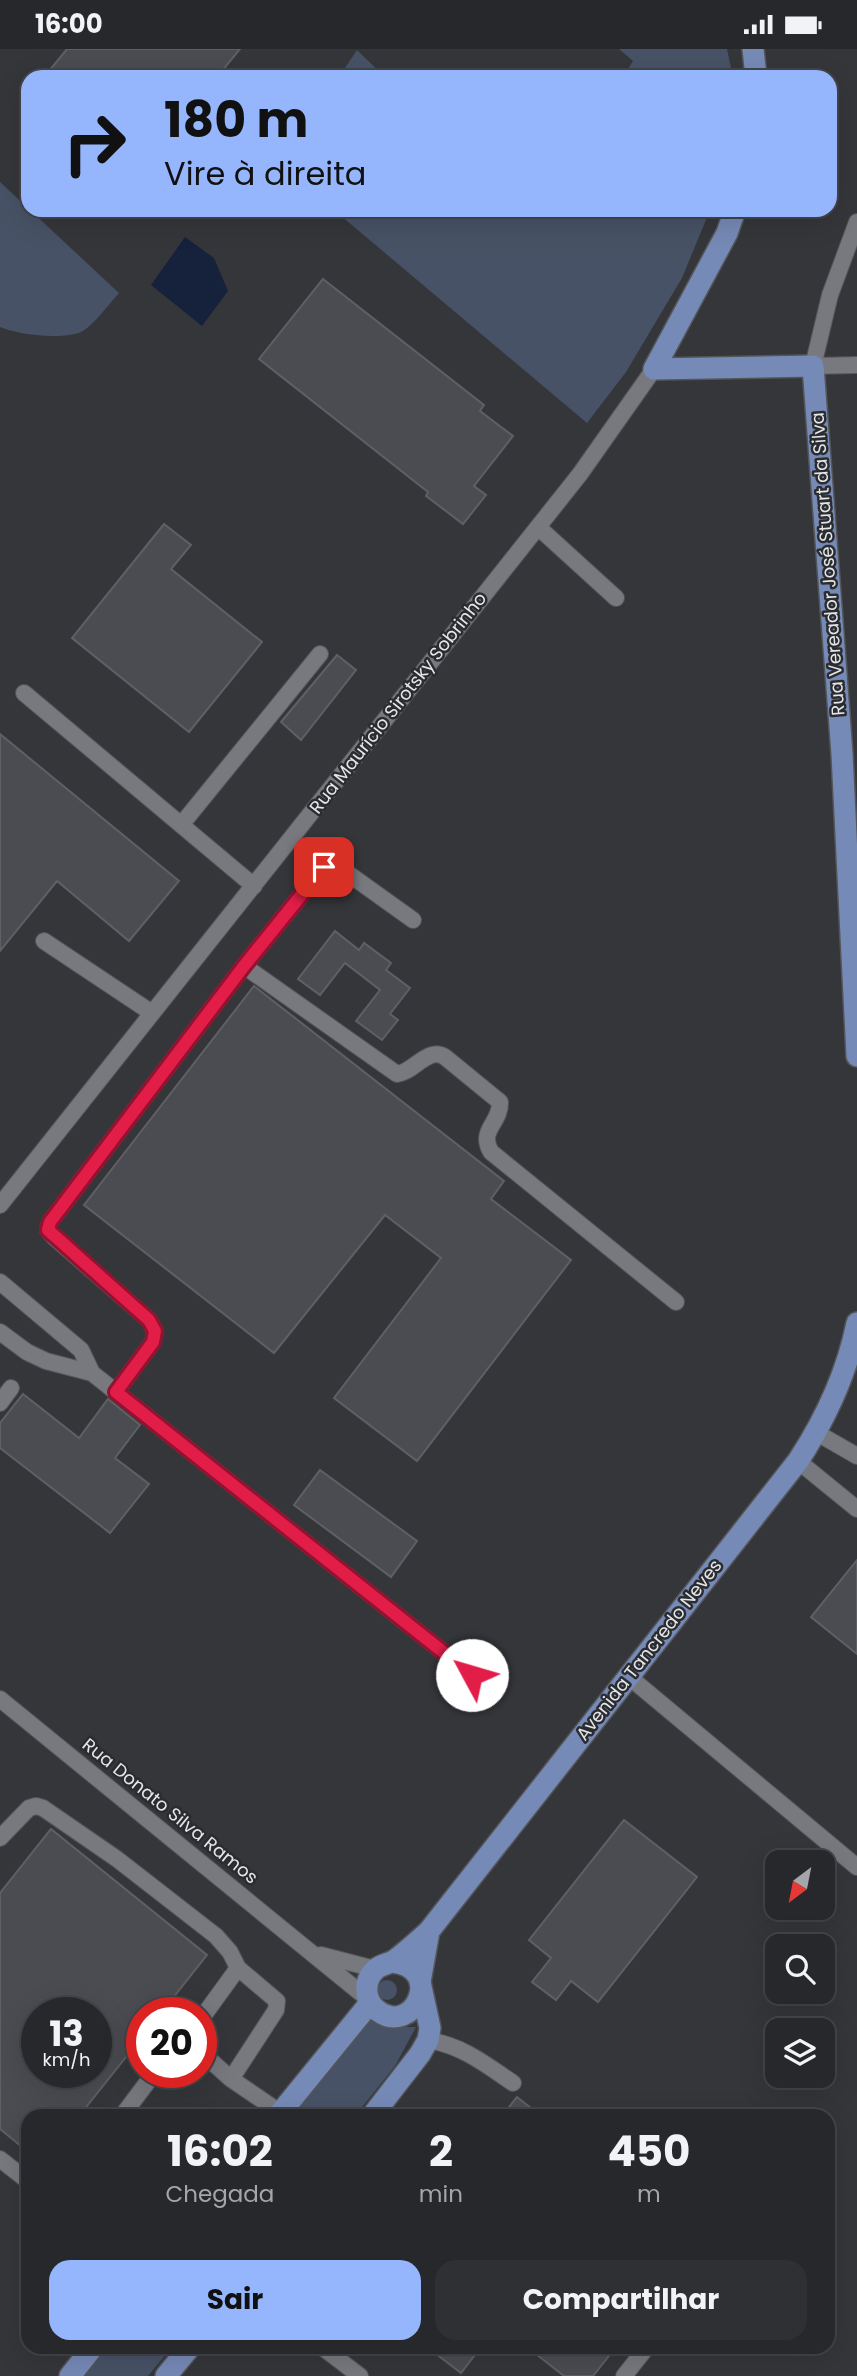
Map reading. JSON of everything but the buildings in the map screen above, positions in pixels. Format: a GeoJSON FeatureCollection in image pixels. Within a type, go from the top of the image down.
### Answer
{"type":"FeatureCollection","features":[{"type":"Feature","properties":{"kind":"main road"},"geometry":{"type":"LineString","coordinates":[[753,49],[755,70]]}},
{"type":"Feature","properties":{"kind":"main road","name":"Rua Maurício Sirotsky Sobrinho"},"geometry":{"type":"LineString","coordinates":[[654,369],[727,233],[733,217]]}},
{"type":"Feature","properties":{"kind":"main road"},"geometry":{"type":"LineString","coordinates":[[654,369],[813,366]]}},
{"type":"Feature","properties":{"kind":"main road","name":"Rua Vereador José Stuart da Silva"},"geometry":{"type":"LineString","coordinates":[[813,366],[850,756],[857,1056]]}},
{"type":"Feature","properties":{"kind":"main road","name":"Avenida Tancredo Neves"},"geometry":{"type":"LineString","coordinates":[[384,1965],[429,1931],[797,1461],[817,1433],[850,1356],[857,1323]]}},
{"type":"Feature","properties":{"kind":"main road","name":"Avenida Tancredo Neves"},"geometry":{"type":"LineString","coordinates":[[429,1931],[420,1982],[430,2028],[429,2040]]}},
{"type":"Feature","properties":{"kind":"main road"},"geometry":{"type":"LineString","coordinates":[[384,1965],[410,1967],[420,1982],[419,1999],[415,2007],[400,2016],[383,2014],[375,2010],[369,2001],[369,1976],[384,1965]]}},
{"type":"Feature","properties":{"kind":"main road"},"geometry":{"type":"LineString","coordinates":[[283,2109],[369,2001]]}},
{"type":"Feature","properties":{"kind":"main road"},"geometry":{"type":"LineString","coordinates":[[377,2109],[429,2040]]}},
{"type":"Feature","properties":{"kind":"main road"},"geometry":{"type":"LineString","coordinates":[[70,2376],[87,2354]]}},
{"type":"Feature","properties":{"kind":"main road"},"geometry":{"type":"LineString","coordinates":[[166,2376],[184,2354]]}},
{"type":"Feature","properties":{"kind":"street"},"geometry":{"type":"LineString","coordinates":[[857,222],[830,295],[813,366],[857,365]]}},
{"type":"Feature","properties":{"kind":"street","name":"Rua Maurício Sirotsky Sobrinho"},"geometry":{"type":"LineString","coordinates":[[0,1205],[580,474],[654,369]]}},
{"type":"Feature","properties":{"kind":"street"},"geometry":{"type":"LineString","coordinates":[[538,527],[616,598]]}},
{"type":"Feature","properties":{"kind":"street"},"geometry":{"type":"LineString","coordinates":[[181,825],[320,654]]}},
{"type":"Feature","properties":{"kind":"street"},"geometry":{"type":"LineString","coordinates":[[24,693],[254,885]]}},
{"type":"Feature","properties":{"kind":"street"},"geometry":{"type":"LineString","coordinates":[[116,1392],[153,1342],[155,1331],[149,1320],[55,1238],[48,1230],[50,1222],[244,966],[324,867],[331,864],[339,867],[412,920]]}},
{"type":"Feature","properties":{"kind":"street"},"geometry":{"type":"LineString","coordinates":[[44,941],[152,1013]]}},
{"type":"Feature","properties":{"kind":"street"},"geometry":{"type":"LineString","coordinates":[[244,966],[397,1075],[405,1073],[433,1054],[440,1053],[500,1102],[500,1109],[487,1135],[486,1143],[491,1152],[676,1302]]}},
{"type":"Feature","properties":{"kind":"street"},"geometry":{"type":"LineString","coordinates":[[0,1282],[80,1350],[92,1373]]}},
{"type":"Feature","properties":{"kind":"street"},"geometry":{"type":"LineString","coordinates":[[0,1332],[27,1352],[46,1361],[92,1373],[472,1675]]}},
{"type":"Feature","properties":{"kind":"street"},"geometry":{"type":"LineString","coordinates":[[0,1403],[11,1388]]}},
{"type":"Feature","properties":{"kind":"street"},"geometry":{"type":"LineString","coordinates":[[817,1433],[857,1456]]}},
{"type":"Feature","properties":{"kind":"street"},"geometry":{"type":"LineString","coordinates":[[797,1461],[857,1509]]}},
{"type":"Feature","properties":{"kind":"street"},"geometry":{"type":"LineString","coordinates":[[628,1677],[857,1867]]}},
{"type":"Feature","properties":{"kind":"street","name":"Rua Donato Silva Ramos"},"geometry":{"type":"LineString","coordinates":[[0,1699],[315,1954],[369,2001]]}},
{"type":"Feature","properties":{"kind":"street"},"geometry":{"type":"LineString","coordinates":[[0,1838],[30,1808],[43,1808],[117,1859],[216,1936],[230,1952],[238,1968],[277,2001],[276,2010],[232,2079]]}},
{"type":"Feature","properties":{"kind":"street","name":"Rua Donato Silva Ramos"},"geometry":{"type":"LineString","coordinates":[[315,1954],[384,1965]]}},
{"type":"Feature","properties":{"kind":"street"},"geometry":{"type":"LineString","coordinates":[[217,1997],[238,1968]]}},
{"type":"Feature","properties":{"kind":"street"},"geometry":{"type":"LineString","coordinates":[[429,2040],[463,2050],[513,2083]]}},
{"type":"Feature","properties":{"kind":"street"},"geometry":{"type":"LineString","coordinates":[[217,2066],[272,2109]]}},
{"type":"Feature","properties":{"kind":"street"},"geometry":{"type":"LineString","coordinates":[[127,2109],[143,2088]]}},
{"type":"Feature","properties":{"kind":"street"},"geometry":{"type":"LineString","coordinates":[[0,2159],[21,2176]]}},
{"type":"Feature","properties":{"kind":"street"},"geometry":{"type":"LineString","coordinates":[[331,2354],[360,2376]]}},
{"type":"Feature","properties":{"kind":"street"},"geometry":{"type":"LineString","coordinates":[[624,2376],[641,2354]]}},
{"type":"Feature","properties":{"kind":"shaded area"},"geometry":{"type":"Polygon","coordinates":[[[619,49],[727,49],[732,70],[627,70],[633,61],[619,49]]]}},
{"type":"Feature","properties":{"kind":"shaded area"},"geometry":{"type":"Polygon","coordinates":[[[357,50],[378,70],[344,70],[357,50]]]}},
{"type":"Feature","properties":{"kind":"shaded area"},"geometry":{"type":"Polygon","coordinates":[[[0,182],[21,202],[21,217],[38,217],[119,293],[81,332],[63,336],[40,335],[0,327],[0,182]]]}},
{"type":"Feature","properties":{"kind":"shaded area"},"geometry":{"type":"Polygon","coordinates":[[[342,217],[707,217],[682,278],[626,372],[587,423],[342,217]]]}},
{"type":"Feature","properties":{"kind":"shaded area"},"geometry":{"type":"Polygon","coordinates":[[[185,237],[214,258],[228,291],[202,326],[151,285],[185,237]]]}},
{"type":"Feature","properties":{"kind":"shaded area"},"geometry":{"type":"Polygon","coordinates":[[[387,1980],[394,1983],[397,1990],[394,1997],[387,2000],[380,1997],[377,1990],[380,1983],[387,1980]]]}},
{"type":"Feature","properties":{"kind":"shaded area"},"geometry":{"type":"Polygon","coordinates":[[[368,2019],[389,2027],[416,2027],[395,2066],[361,2109],[297,2109],[368,2019]]]}},
{"type":"Feature","properties":{"kind":"shaded area"},"geometry":{"type":"Polygon","coordinates":[[[99,2354],[166,2354],[148,2376],[81,2376],[99,2354]]]}},
{"type":"Feature","properties":{"kind":"route"},"geometry":{"type":"LineString","coordinates":[[324,867],[244,966],[50,1222],[48,1230],[149,1320],[155,1331],[153,1342],[116,1392],[472,1675]]}}]}
